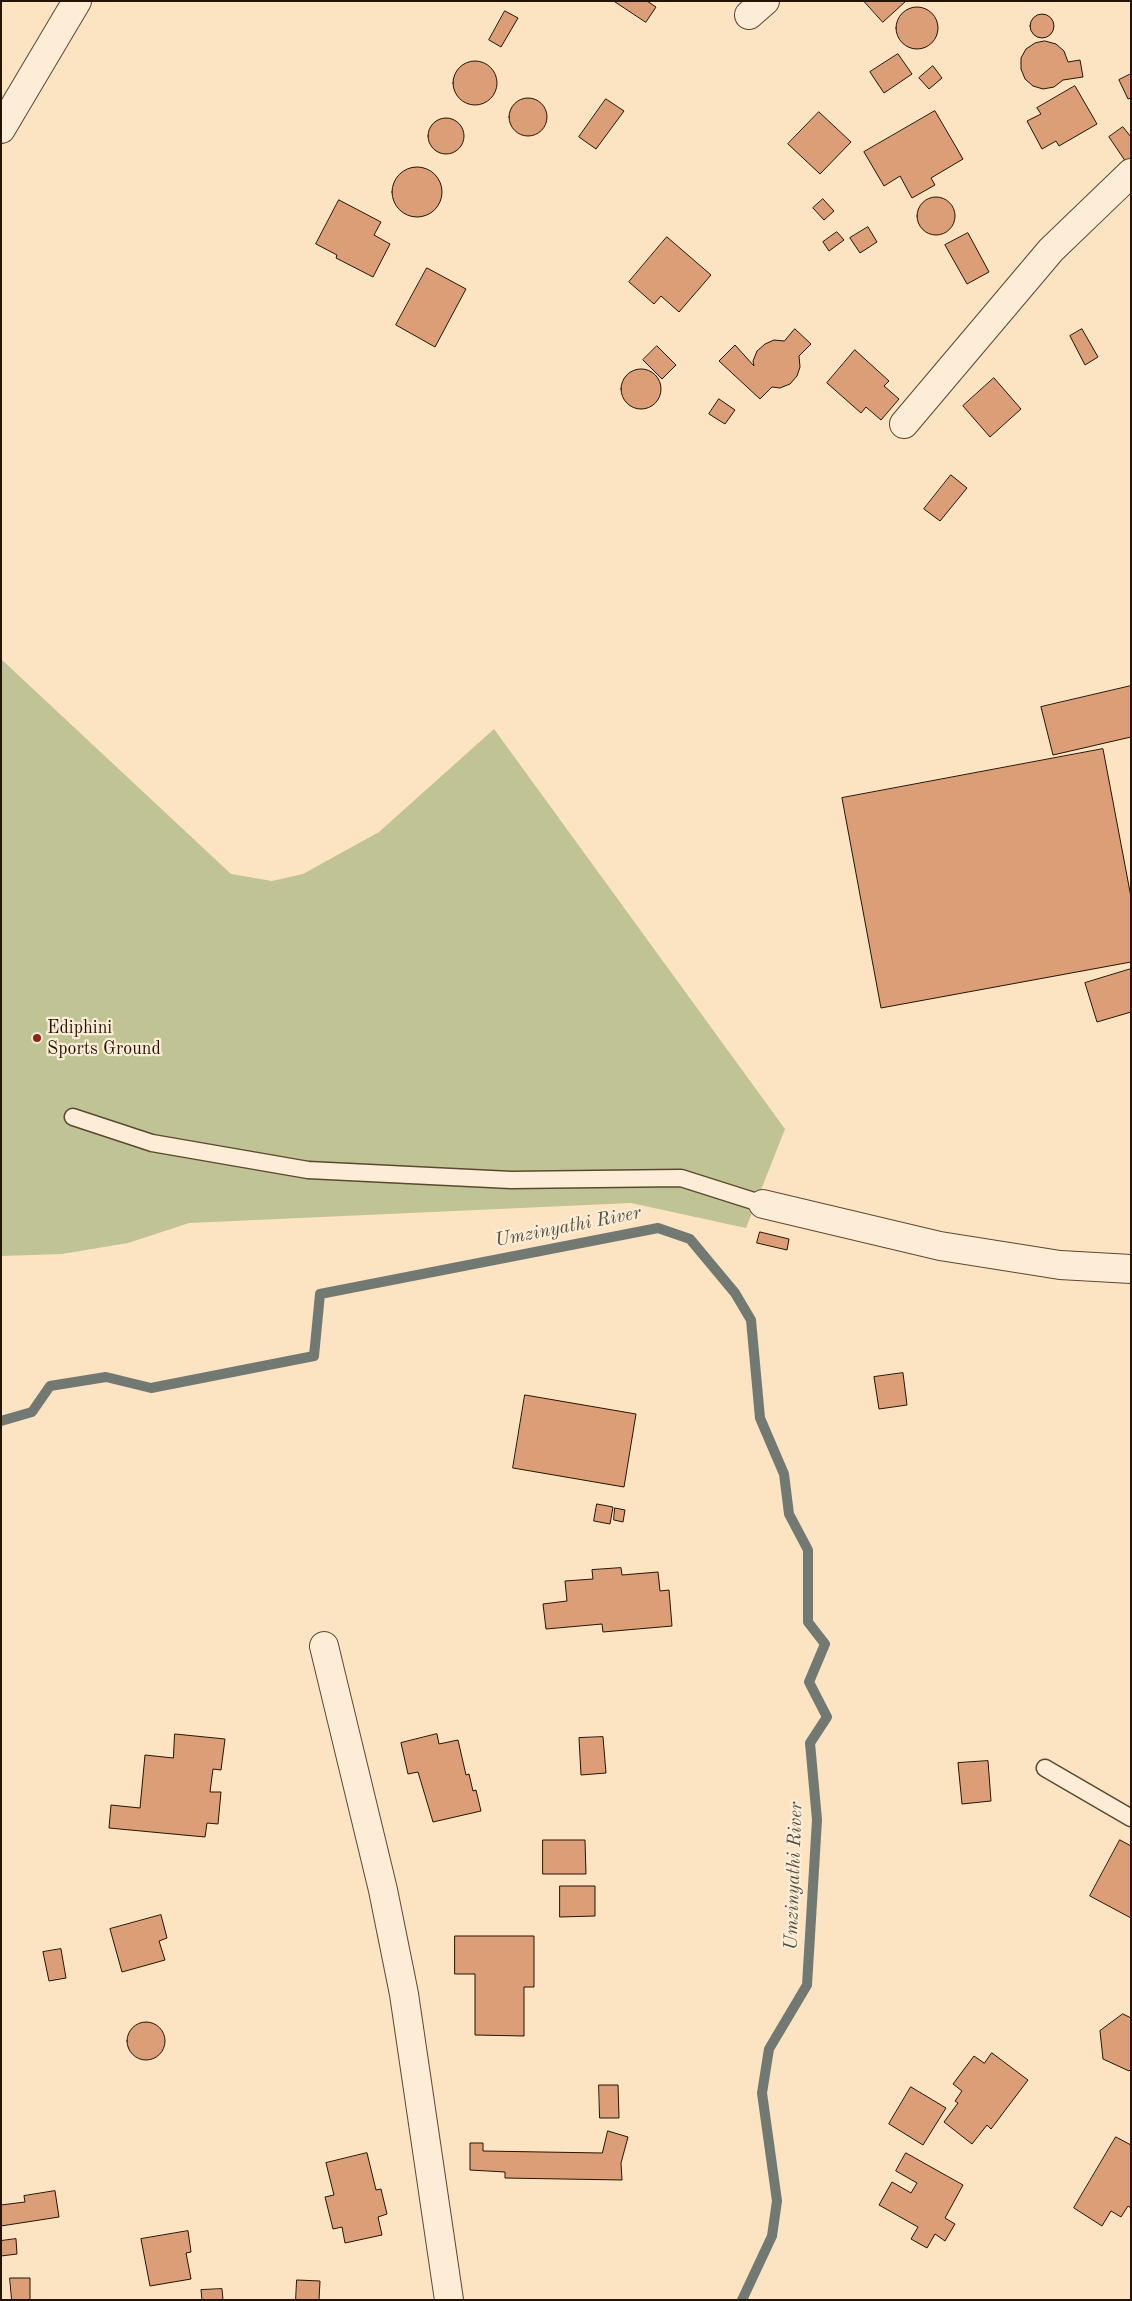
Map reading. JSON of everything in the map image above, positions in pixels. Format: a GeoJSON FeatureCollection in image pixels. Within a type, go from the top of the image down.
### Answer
{"type":"FeatureCollection","features":[{"type":"Feature","properties":{"kind":"street"},"geometry":{"type":"LineString","coordinates":[[1,129],[77,1]]}},
{"type":"Feature","properties":{"kind":"street"},"geometry":{"type":"LineString","coordinates":[[904,424],[1051,250],[1131,173]]}},
{"type":"Feature","properties":{"kind":"street"},"geometry":{"type":"LineString","coordinates":[[763,1204],[940,1246],[1060,1265],[1131,1269]]}},
{"type":"Feature","properties":{"kind":"street"},"geometry":{"type":"LineString","coordinates":[[324,1646],[373,1844],[402,1984],[449,2300]]}},
{"type":"Feature","properties":{"kind":"lane"},"geometry":{"type":"LineString","coordinates":[[74,1117],[152,1143],[308,1170],[512,1180],[681,1178],[763,1204]]}},
{"type":"Feature","properties":{"kind":"lane"},"geometry":{"type":"LineString","coordinates":[[1045,1768],[1131,1818]]}},
{"type":"Feature","properties":{"kind":"green space"},"geometry":{"type":"Polygon","coordinates":[[[1,659],[231,874],[272,881],[303,874],[379,832],[494,729],[785,1129],[746,1228],[631,1203],[189,1223],[128,1243],[62,1254],[1,1256],[1,659]]]}},
{"type":"Feature","properties":{"kind":"building"},"geometry":{"type":"Polygon","coordinates":[[[614,1],[647,1],[656,7],[646,22],[614,1]]]}},
{"type":"Feature","properties":{"kind":"building"},"geometry":{"type":"Polygon","coordinates":[[[864,1],[906,1],[883,22],[864,1]]]}},
{"type":"Feature","properties":{"kind":"building"},"geometry":{"type":"Polygon","coordinates":[[[913,7],[921,7],[932,13],[938,28],[932,43],[921,49],[913,49],[902,43],[896,32],[896,24],[902,13],[913,7]]]}},
{"type":"Feature","properties":{"kind":"building"},"geometry":{"type":"Polygon","coordinates":[[[505,11],[518,18],[501,47],[489,40],[505,11]]]}},
{"type":"Feature","properties":{"kind":"building"},"geometry":{"type":"Polygon","coordinates":[[[1037,14],[1047,14],[1054,21],[1054,31],[1047,38],[1037,38],[1030,31],[1030,21],[1037,14]]]}},
{"type":"Feature","properties":{"kind":"building"},"geometry":{"type":"Polygon","coordinates":[[[1045,41],[1056,44],[1064,51],[1068,62],[1080,60],[1083,77],[1063,80],[1054,87],[1043,89],[1033,86],[1025,79],[1021,69],[1021,58],[1026,49],[1035,43],[1045,41]]]}},
{"type":"Feature","properties":{"kind":"building"},"geometry":{"type":"Polygon","coordinates":[[[898,54],[912,74],[884,93],[870,72],[898,54]]]}},
{"type":"Feature","properties":{"kind":"building"},"geometry":{"type":"Polygon","coordinates":[[[479,61],[491,67],[496,74],[496,92],[491,99],[484,104],[471,105],[463,102],[456,95],[453,79],[456,71],[463,64],[479,61]]]}},
{"type":"Feature","properties":{"kind":"building"},"geometry":{"type":"Polygon","coordinates":[[[933,66],[942,78],[929,89],[919,78],[933,66]]]}},
{"type":"Feature","properties":{"kind":"building"},"geometry":{"type":"Polygon","coordinates":[[[1131,74],[1131,98],[1128,99],[1119,80],[1131,74]]]}},
{"type":"Feature","properties":{"kind":"building"},"geometry":{"type":"Polygon","coordinates":[[[1075,86],[1097,124],[1059,146],[1056,141],[1042,149],[1027,121],[1041,114],[1037,108],[1075,86]]]}},
{"type":"Feature","properties":{"kind":"building"},"geometry":{"type":"Polygon","coordinates":[[[528,98],[542,103],[547,117],[542,131],[528,136],[514,131],[509,117],[514,103],[528,98]]]}},
{"type":"Feature","properties":{"kind":"building"},"geometry":{"type":"Polygon","coordinates":[[[606,99],[624,111],[596,149],[579,137],[606,99]]]}},
{"type":"Feature","properties":{"kind":"building"},"geometry":{"type":"Polygon","coordinates":[[[935,111],[963,159],[931,178],[935,185],[912,198],[900,176],[884,186],[864,152],[935,111]]]}},
{"type":"Feature","properties":{"kind":"building"},"geometry":{"type":"Polygon","coordinates":[[[819,112],[851,142],[820,174],[788,144],[819,112]]]}},
{"type":"Feature","properties":{"kind":"building"},"geometry":{"type":"Polygon","coordinates":[[[446,118],[453,119],[459,123],[463,129],[463,143],[459,149],[453,153],[446,154],[439,153],[433,149],[429,143],[428,136],[429,129],[433,123],[439,119],[446,118]]]}},
{"type":"Feature","properties":{"kind":"building"},"geometry":{"type":"Polygon","coordinates":[[[1123,127],[1131,137],[1131,163],[1128,165],[1109,137],[1123,127]]]}},
{"type":"Feature","properties":{"kind":"building"},"geometry":{"type":"Polygon","coordinates":[[[412,167],[422,167],[435,174],[442,187],[442,197],[435,210],[422,217],[412,217],[403,213],[396,206],[392,197],[392,187],[396,178],[403,171],[412,167]]]}},
{"type":"Feature","properties":{"kind":"building"},"geometry":{"type":"Polygon","coordinates":[[[936,197],[949,203],[955,216],[949,229],[936,235],[923,229],[917,216],[923,203],[936,197]]]}},
{"type":"Feature","properties":{"kind":"building"},"geometry":{"type":"Polygon","coordinates":[[[823,199],[834,211],[824,220],[813,208],[823,199]]]}},
{"type":"Feature","properties":{"kind":"building"},"geometry":{"type":"Polygon","coordinates":[[[339,200],[381,222],[374,235],[390,244],[373,277],[336,258],[337,255],[316,244],[339,200]]]}},
{"type":"Feature","properties":{"kind":"building"},"geometry":{"type":"Polygon","coordinates":[[[868,227],[877,242],[860,253],[850,238],[868,227]]]}},
{"type":"Feature","properties":{"kind":"building"},"geometry":{"type":"Polygon","coordinates":[[[837,232],[844,240],[829,251],[823,242],[837,232]]]}},
{"type":"Feature","properties":{"kind":"building"},"geometry":{"type":"Polygon","coordinates":[[[968,233],[989,272],[967,284],[945,245],[968,233]]]}},
{"type":"Feature","properties":{"kind":"building"},"geometry":{"type":"Polygon","coordinates":[[[667,237],[711,275],[679,312],[661,296],[654,304],[629,282],[667,237]]]}},
{"type":"Feature","properties":{"kind":"building"},"geometry":{"type":"Polygon","coordinates":[[[427,268],[466,289],[435,347],[396,325],[427,268]]]}},
{"type":"Feature","properties":{"kind":"building"},"geometry":{"type":"Polygon","coordinates":[[[795,329],[811,344],[799,356],[800,367],[797,376],[790,384],[780,388],[772,387],[760,399],[719,361],[735,345],[754,366],[753,361],[757,351],[765,344],[774,340],[784,341],[795,329]]]}},
{"type":"Feature","properties":{"kind":"building"},"geometry":{"type":"Polygon","coordinates":[[[1082,329],[1098,357],[1085,365],[1070,336],[1082,329]]]}},
{"type":"Feature","properties":{"kind":"building"},"geometry":{"type":"Polygon","coordinates":[[[657,346],[676,365],[662,379],[643,360],[657,346]]]}},
{"type":"Feature","properties":{"kind":"building"},"geometry":{"type":"Polygon","coordinates":[[[855,350],[889,381],[884,386],[899,399],[881,420],[866,407],[861,413],[827,383],[855,350]]]}},
{"type":"Feature","properties":{"kind":"building"},"geometry":{"type":"Polygon","coordinates":[[[641,369],[655,375],[661,389],[655,403],[641,409],[627,403],[621,389],[627,375],[641,369]]]}},
{"type":"Feature","properties":{"kind":"building"},"geometry":{"type":"Polygon","coordinates":[[[994,378],[1021,409],[990,437],[963,406],[994,378]]]}},
{"type":"Feature","properties":{"kind":"building"},"geometry":{"type":"Polygon","coordinates":[[[719,399],[735,410],[725,424],[709,414],[719,399]]]}},
{"type":"Feature","properties":{"kind":"building"},"geometry":{"type":"Polygon","coordinates":[[[951,475],[967,488],[940,521],[924,509],[951,475]]]}},
{"type":"Feature","properties":{"kind":"building"},"geometry":{"type":"Polygon","coordinates":[[[1131,686],[1131,737],[1053,755],[1041,707],[1131,686]]]}},
{"type":"Feature","properties":{"kind":"building"},"geometry":{"type":"Polygon","coordinates":[[[1103,749],[1131,897],[1131,962],[881,1008],[842,798],[1103,749]]]}},
{"type":"Feature","properties":{"kind":"building"},"geometry":{"type":"Polygon","coordinates":[[[1131,969],[1131,1012],[1097,1022],[1085,983],[1131,969]]]}},
{"type":"Feature","properties":{"kind":"building"},"geometry":{"type":"Polygon","coordinates":[[[760,1232],[789,1239],[787,1250],[757,1243],[760,1232]]]}},
{"type":"Feature","properties":{"kind":"building"},"geometry":{"type":"Polygon","coordinates":[[[903,1373],[907,1405],[879,1409],[874,1377],[903,1373]]]}},
{"type":"Feature","properties":{"kind":"building"},"geometry":{"type":"Polygon","coordinates":[[[525,1395],[636,1414],[624,1487],[513,1468],[525,1395]]]}},
{"type":"Feature","properties":{"kind":"building"},"geometry":{"type":"Polygon","coordinates":[[[597,1504],[613,1507],[610,1524],[594,1521],[597,1504]]]}},
{"type":"Feature","properties":{"kind":"building"},"geometry":{"type":"Polygon","coordinates":[[[615,1508],[625,1510],[623,1522],[614,1520],[615,1508]]]}},
{"type":"Feature","properties":{"kind":"building"},"geometry":{"type":"Polygon","coordinates":[[[621,1568],[622,1575],[658,1572],[660,1591],[669,1590],[672,1626],[603,1632],[602,1624],[546,1629],[543,1604],[567,1601],[565,1581],[593,1579],[592,1570],[621,1568]]]}},
{"type":"Feature","properties":{"kind":"building"},"geometry":{"type":"Polygon","coordinates":[[[175,1734],[225,1739],[221,1770],[213,1769],[210,1792],[221,1792],[218,1824],[207,1823],[205,1837],[109,1828],[111,1805],[140,1808],[145,1755],[173,1758],[175,1734]]]}},
{"type":"Feature","properties":{"kind":"building"},"geometry":{"type":"Polygon","coordinates":[[[437,1734],[439,1744],[458,1740],[466,1775],[469,1774],[473,1791],[476,1790],[481,1811],[433,1822],[418,1772],[408,1774],[401,1743],[437,1734]]]}},
{"type":"Feature","properties":{"kind":"building"},"geometry":{"type":"Polygon","coordinates":[[[603,1737],[606,1773],[581,1775],[579,1738],[603,1737]]]}},
{"type":"Feature","properties":{"kind":"building"},"geometry":{"type":"Polygon","coordinates":[[[988,1761],[991,1801],[962,1804],[958,1763],[988,1761]]]}},
{"type":"Feature","properties":{"kind":"building"},"geometry":{"type":"Polygon","coordinates":[[[543,1840],[585,1840],[586,1874],[543,1874],[543,1840]]]}},
{"type":"Feature","properties":{"kind":"building"},"geometry":{"type":"Polygon","coordinates":[[[1120,1840],[1131,1846],[1131,1918],[1090,1896],[1120,1840]]]}},
{"type":"Feature","properties":{"kind":"building"},"geometry":{"type":"Polygon","coordinates":[[[560,1886],[595,1886],[595,1916],[560,1917],[560,1886]]]}},
{"type":"Feature","properties":{"kind":"building"},"geometry":{"type":"Polygon","coordinates":[[[161,1915],[167,1938],[159,1941],[165,1960],[122,1972],[110,1929],[161,1915]]]}},
{"type":"Feature","properties":{"kind":"building"},"geometry":{"type":"Polygon","coordinates":[[[455,1936],[534,1936],[534,1987],[524,1987],[524,2036],[475,2035],[475,1974],[455,1974],[455,1936]]]}},
{"type":"Feature","properties":{"kind":"building"},"geometry":{"type":"Polygon","coordinates":[[[61,1949],[66,1978],[49,1981],[43,1952],[61,1949]]]}},
{"type":"Feature","properties":{"kind":"building"},"geometry":{"type":"Polygon","coordinates":[[[1123,2014],[1131,2018],[1131,2069],[1129,2071],[1103,2059],[1100,2031],[1123,2014]]]}},
{"type":"Feature","properties":{"kind":"building"},"geometry":{"type":"Polygon","coordinates":[[[146,2022],[159,2028],[165,2041],[159,2054],[146,2060],[133,2054],[127,2041],[133,2028],[146,2022]]]}},
{"type":"Feature","properties":{"kind":"building"},"geometry":{"type":"Polygon","coordinates":[[[992,2053],[1028,2080],[991,2129],[987,2125],[972,2144],[944,2122],[958,2103],[955,2101],[962,2091],[953,2084],[974,2056],[984,2063],[992,2053]]]}},
{"type":"Feature","properties":{"kind":"building"},"geometry":{"type":"Polygon","coordinates":[[[599,2085],[618,2085],[619,2118],[600,2118],[599,2085]]]}},
{"type":"Feature","properties":{"kind":"building"},"geometry":{"type":"Polygon","coordinates":[[[911,2087],[946,2108],[923,2145],[889,2124],[911,2087]]]}},
{"type":"Feature","properties":{"kind":"building"},"geometry":{"type":"Polygon","coordinates":[[[608,2131],[628,2137],[621,2163],[622,2180],[505,2178],[505,2172],[470,2170],[470,2143],[483,2143],[483,2151],[602,2153],[608,2131]]]}},
{"type":"Feature","properties":{"kind":"building"},"geometry":{"type":"Polygon","coordinates":[[[1116,2137],[1131,2145],[1131,2208],[1128,2206],[1121,2217],[1111,2211],[1102,2226],[1074,2208],[1116,2137]]]}},
{"type":"Feature","properties":{"kind":"building"},"geometry":{"type":"Polygon","coordinates":[[[367,2153],[376,2190],[381,2189],[387,2214],[378,2217],[382,2235],[345,2243],[342,2227],[333,2229],[325,2197],[334,2195],[326,2163],[367,2153]]]}},
{"type":"Feature","properties":{"kind":"building"},"geometry":{"type":"Polygon","coordinates":[[[906,2153],[963,2185],[945,2218],[955,2224],[945,2241],[935,2234],[927,2248],[911,2239],[918,2227],[879,2205],[892,2182],[911,2193],[917,2183],[896,2171],[906,2153]]]}},
{"type":"Feature","properties":{"kind":"building"},"geometry":{"type":"Polygon","coordinates":[[[55,2191],[59,2217],[1,2226],[1,2205],[25,2202],[24,2196],[55,2191]]]}},
{"type":"Feature","properties":{"kind":"building"},"geometry":{"type":"Polygon","coordinates":[[[188,2231],[191,2252],[186,2253],[191,2279],[150,2286],[141,2239],[188,2231]]]}},
{"type":"Feature","properties":{"kind":"building"},"geometry":{"type":"Polygon","coordinates":[[[16,2239],[17,2254],[1,2256],[1,2241],[16,2239]]]}},
{"type":"Feature","properties":{"kind":"building"},"geometry":{"type":"Polygon","coordinates":[[[10,2278],[30,2278],[30,2300],[12,2300],[10,2278]]]}},
{"type":"Feature","properties":{"kind":"building"},"geometry":{"type":"Polygon","coordinates":[[[297,2280],[320,2281],[319,2300],[296,2300],[297,2280]]]}},
{"type":"Feature","properties":{"kind":"building"},"geometry":{"type":"Polygon","coordinates":[[[222,2289],[223,2300],[202,2300],[201,2290],[222,2289]]]}},
{"type":"Feature","properties":{"kind":"waterway","name":"Umzinyathi River"},"geometry":{"type":"LineString","coordinates":[[1,1421],[32,1412],[50,1386],[106,1377],[151,1388],[314,1356],[320,1294],[658,1228],[690,1239],[735,1293],[751,1320],[760,1418],[784,1474],[789,1514],[808,1550],[808,1622],[825,1644],[809,1682],[827,1717],[810,1743],[817,1820],[807,1985],[769,2049],[762,2093],[777,2201],[772,2236],[742,2300]]}},
{"type":"Feature","properties":{"kind":"place","name":"Ediphini Sports Ground"},"geometry":{"type":"Point","coordinates":[37,1038]}}]}
